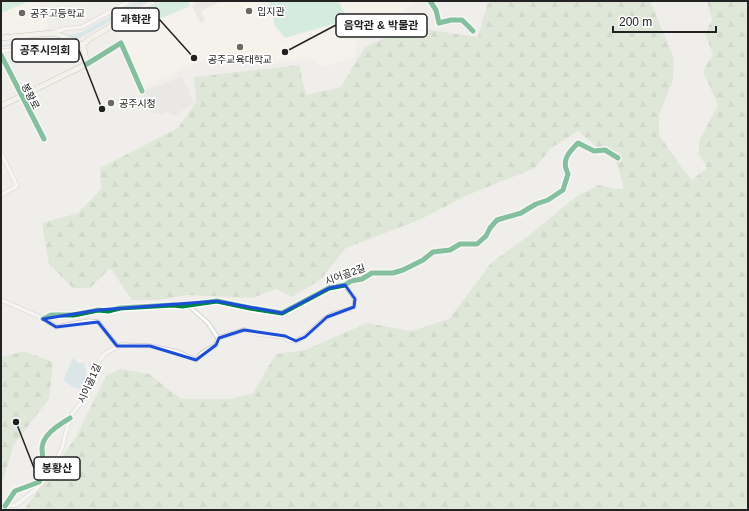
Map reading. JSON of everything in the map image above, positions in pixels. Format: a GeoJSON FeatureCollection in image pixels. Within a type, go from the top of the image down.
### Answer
{"type":"FeatureCollection","features":[{"type":"Feature","properties":{"kind":"main road"},"geometry":{"type":"LineString","coordinates":[[83,45],[89,39],[154,1]]}},
{"type":"Feature","properties":{"kind":"main road"},"geometry":{"type":"LineString","coordinates":[[1,38],[52,33],[60,34],[83,45],[87,64]]}},
{"type":"Feature","properties":{"kind":"main road","name":"봉황로"},"geometry":{"type":"LineString","coordinates":[[1,106],[87,64]]}},
{"type":"Feature","properties":{"kind":"street"},"geometry":{"type":"LineString","coordinates":[[52,33],[64,29],[82,27],[130,1]]}},
{"type":"Feature","properties":{"kind":"street"},"geometry":{"type":"LineString","coordinates":[[430,1],[436,10],[439,23],[451,20],[462,20],[473,31]]}},
{"type":"Feature","properties":{"kind":"street"},"geometry":{"type":"LineString","coordinates":[[87,64],[121,44],[142,91]]}},
{"type":"Feature","properties":{"kind":"street"},"geometry":{"type":"LineString","coordinates":[[1,51],[83,45]]}},
{"type":"Feature","properties":{"kind":"street","name":"봉황로"},"geometry":{"type":"LineString","coordinates":[[1,55],[44,139]]}},
{"type":"Feature","properties":{"kind":"street","name":"시어골2길"},"geometry":{"type":"LineString","coordinates":[[42,319],[51,315],[74,315],[120,308],[188,305],[217,301],[282,313],[329,288],[345,285],[351,281],[362,279],[372,273],[393,273],[403,270],[423,260],[433,252],[450,250],[460,244],[476,244],[486,236],[490,228],[497,220],[522,213],[536,204],[548,200],[565,188],[568,174],[564,163],[568,153],[578,143],[594,151],[605,150],[618,158]]}},
{"type":"Feature","properties":{"kind":"street"},"geometry":{"type":"LineString","coordinates":[[1,153],[17,186],[1,195]]}},
{"type":"Feature","properties":{"kind":"street"},"geometry":{"type":"LineString","coordinates":[[218,338],[244,330],[258,334],[286,337],[292,341],[300,340],[327,317],[337,311],[354,307],[355,299],[345,285]]}},
{"type":"Feature","properties":{"kind":"street"},"geometry":{"type":"LineString","coordinates":[[1,300],[56,327],[89,321],[98,322],[117,346],[150,346],[178,352],[196,360],[202,353],[216,345],[218,338],[208,323],[188,305]]}},
{"type":"Feature","properties":{"kind":"street","name":"시어골1길"},"geometry":{"type":"LineString","coordinates":[[1,509],[5,506],[16,505],[47,479],[62,448],[70,418],[84,398],[88,383],[97,363],[104,354],[117,346]]}},
{"type":"Feature","properties":{"kind":"street"},"geometry":{"type":"LineString","coordinates":[[5,506],[15,491],[40,482],[43,469],[42,449],[44,442],[57,426],[70,418]]}},
{"type":"Feature","properties":{"kind":"highlighted area"},"geometry":{"type":"Polygon","coordinates":[[[345,285],[355,299],[354,307],[327,317],[305,337],[296,341],[285,336],[244,330],[219,338],[216,345],[196,360],[150,346],[117,346],[98,322],[56,327],[43,319],[98,310],[217,301],[282,313],[329,288],[345,285]]]}},
{"type":"Feature","properties":{"kind":"shaded area","name":"공주고등학교"},"geometry":{"type":"Polygon","coordinates":[[[1,1],[39,1],[48,25],[44,32],[1,35],[1,1]]]}},
{"type":"Feature","properties":{"kind":"shaded area","name":"공주교육대학교"},"geometry":{"type":"Polygon","coordinates":[[[164,1],[415,1],[406,7],[404,16],[356,41],[355,57],[325,67],[308,58],[268,63],[262,54],[214,65],[208,58],[140,87],[117,29],[149,7],[164,1]]]}},
{"type":"Feature","properties":{"kind":"shaded area"},"geometry":{"type":"Polygon","coordinates":[[[194,1],[222,1],[201,11],[205,21],[200,23],[192,6],[195,4],[194,1]]]}},
{"type":"Feature","properties":{"kind":"shaded area"},"geometry":{"type":"Polygon","coordinates":[[[181,77],[190,92],[189,93],[194,103],[174,116],[167,111],[162,114],[151,112],[141,92],[181,77]]]}},
{"type":"Feature","properties":{"kind":"green space"},"geometry":{"type":"Polygon","coordinates":[[[1,1],[24,1],[25,3],[1,13],[1,1]]]}},
{"type":"Feature","properties":{"kind":"green space"},"geometry":{"type":"Polygon","coordinates":[[[164,1],[188,1],[190,6],[155,21],[149,7],[164,1]]]}},
{"type":"Feature","properties":{"kind":"green space"},"geometry":{"type":"Polygon","coordinates":[[[269,1],[339,1],[347,20],[285,38],[275,26],[269,1]]]}},
{"type":"Feature","properties":{"kind":"green space"},"geometry":{"type":"Polygon","coordinates":[[[491,1],[650,1],[674,58],[673,80],[659,115],[659,135],[692,180],[707,168],[699,154],[699,141],[718,105],[703,71],[713,54],[705,34],[712,20],[707,1],[748,1],[748,510],[24,510],[76,437],[106,376],[120,369],[149,374],[181,399],[230,399],[253,393],[276,354],[305,350],[367,323],[411,331],[449,319],[492,262],[527,237],[577,196],[599,185],[616,189],[624,188],[617,164],[578,131],[551,148],[535,168],[468,195],[419,220],[346,248],[320,280],[292,297],[276,289],[252,298],[187,295],[158,300],[132,300],[110,268],[90,288],[73,288],[49,264],[42,223],[78,213],[101,189],[100,168],[178,128],[196,102],[194,77],[299,65],[306,95],[341,87],[365,47],[396,33],[424,29],[478,37],[487,5],[491,1]]]}},
{"type":"Feature","properties":{"kind":"green space"},"geometry":{"type":"Polygon","coordinates":[[[362,15],[369,33],[360,37],[353,19],[362,15]]]}},
{"type":"Feature","properties":{"kind":"green space"},"geometry":{"type":"Polygon","coordinates":[[[24,351],[53,362],[49,399],[14,444],[3,480],[1,481],[1,357],[24,351]]]}},
{"type":"Feature","properties":{"kind":"water"},"geometry":{"type":"Polygon","coordinates":[[[137,1],[146,1],[69,44],[48,42],[1,47],[1,45],[55,39],[82,32],[137,1]]]}},
{"type":"Feature","properties":{"kind":"water"},"geometry":{"type":"Polygon","coordinates":[[[73,358],[79,363],[84,363],[87,377],[83,390],[73,387],[63,380],[73,358]]]}},
{"type":"Feature","properties":{"kind":"cycle path"},"geometry":{"type":"LineString","coordinates":[[430,1],[436,10],[439,23],[451,20],[462,20],[473,31]]}},
{"type":"Feature","properties":{"kind":"cycle path"},"geometry":{"type":"LineString","coordinates":[[87,64],[121,43],[142,91]]}},
{"type":"Feature","properties":{"kind":"cycle path"},"geometry":{"type":"LineString","coordinates":[[1,55],[44,139]]}},
{"type":"Feature","properties":{"kind":"cycle path"},"geometry":{"type":"LineString","coordinates":[[43,319],[51,315],[74,315],[98,310],[108,311],[120,308],[173,305],[182,306],[217,301],[282,313],[329,288],[345,285],[351,281],[362,279],[372,273],[393,273],[403,270],[423,260],[433,252],[450,250],[460,244],[477,244],[486,236],[490,228],[497,220],[521,213],[536,204],[548,200],[563,190],[568,174],[565,161],[571,150],[578,143],[594,151],[605,150],[618,158]]}},
{"type":"Feature","properties":{"kind":"cycle path"},"geometry":{"type":"LineString","coordinates":[[5,506],[15,491],[39,482],[43,470],[42,445],[44,440],[52,431],[70,418]]}},
{"type":"Feature","properties":{"kind":"place","name":"입지관"},"geometry":{"type":"Point","coordinates":[249,11]}},
{"type":"Feature","properties":{"kind":"place","name":"공주고등학교"},"geometry":{"type":"Point","coordinates":[22,13]}},
{"type":"Feature","properties":{"kind":"place","name":"공주교육대학교"},"geometry":{"type":"Point","coordinates":[240,47]}},
{"type":"Feature","properties":{"kind":"place","name":"음악관 & 박물관"},"geometry":{"type":"Point","coordinates":[285,52]}},
{"type":"Feature","properties":{"kind":"place","name":"과학관"},"geometry":{"type":"Point","coordinates":[194,58]}},
{"type":"Feature","properties":{"kind":"place","name":"공주시청"},"geometry":{"type":"Point","coordinates":[111,103]}},
{"type":"Feature","properties":{"kind":"place","name":"공주시의회"},"geometry":{"type":"Point","coordinates":[102,109]}},
{"type":"Feature","properties":{"kind":"place","name":"봉황산"},"geometry":{"type":"Point","coordinates":[16,422]}}]}
